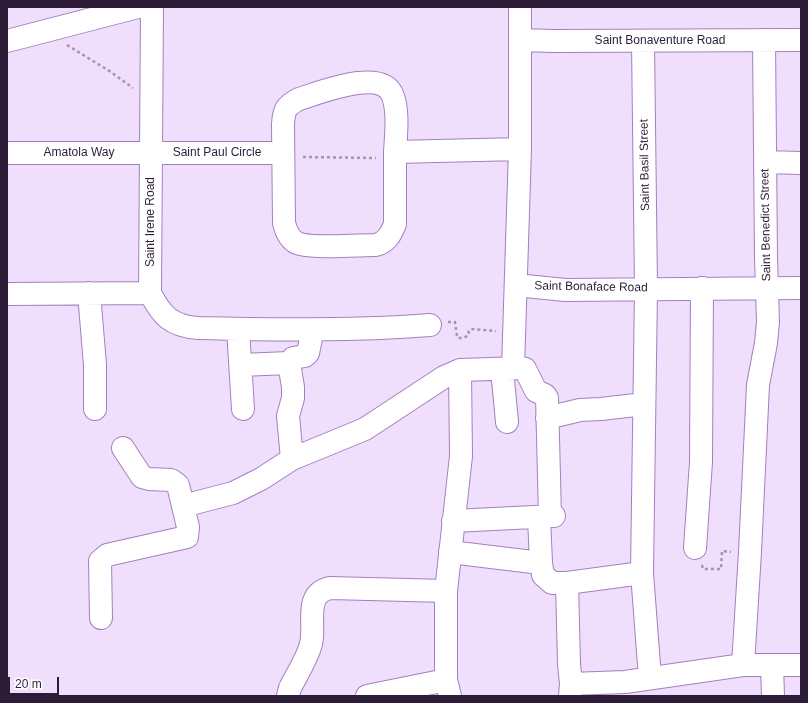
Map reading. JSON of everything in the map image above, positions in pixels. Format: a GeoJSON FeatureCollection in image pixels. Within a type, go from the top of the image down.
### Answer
{"type":"FeatureCollection","features":[{"type":"Feature","properties":{"kind":"street"},"geometry":{"type":"LineString","coordinates":[[7,41],[138,7]]}},
{"type":"Feature","properties":{"kind":"street","name":"Saint Irene Road"},"geometry":{"type":"LineString","coordinates":[[150,293],[152,7]]}},
{"type":"Feature","properties":{"kind":"street"},"geometry":{"type":"LineString","coordinates":[[507,422],[507,368],[514,332],[516,285],[520,149],[520,7]]}},
{"type":"Feature","properties":{"kind":"street","name":"Saint Bonaventure Road"},"geometry":{"type":"LineString","coordinates":[[520,40],[801,40]]}},
{"type":"Feature","properties":{"kind":"street","name":"Saint Basil Street"},"geometry":{"type":"LineString","coordinates":[[643,40],[646,289],[642,572],[650,678]]}},
{"type":"Feature","properties":{"kind":"street","name":"Saint Benedict Street"},"geometry":{"type":"LineString","coordinates":[[743,665],[758,385],[768,322],[764,40]]}},
{"type":"Feature","properties":{"kind":"street"},"geometry":{"type":"LineString","coordinates":[[370,81],[379,83],[387,87],[392,93],[396,118],[395,152],[395,224],[392,232],[386,240],[376,245],[339,246],[309,245],[298,243],[289,237],[285,230],[284,223],[283,153],[284,116],[286,109],[290,104],[299,99],[343,86],[370,81]]}},
{"type":"Feature","properties":{"kind":"street"},"geometry":{"type":"LineString","coordinates":[[395,152],[520,149]]}},
{"type":"Feature","properties":{"kind":"street","name":"Amatola Way"},"geometry":{"type":"LineString","coordinates":[[7,153],[152,153]]}},
{"type":"Feature","properties":{"kind":"street","name":"Saint Paul Circle"},"geometry":{"type":"LineString","coordinates":[[152,153],[283,153]]}},
{"type":"Feature","properties":{"kind":"street","name":"Saint Benedict Street"},"geometry":{"type":"LineString","coordinates":[[765,162],[801,163]]}},
{"type":"Feature","properties":{"kind":"street","name":"Saint Bonaface Road"},"geometry":{"type":"LineString","coordinates":[[516,285],[565,290],[801,288]]}},
{"type":"Feature","properties":{"kind":"street"},"geometry":{"type":"LineString","coordinates":[[695,548],[701,462],[702,288]]}},
{"type":"Feature","properties":{"kind":"street"},"geometry":{"type":"LineString","coordinates":[[7,294],[150,293],[164,314],[175,323],[184,327],[313,329],[430,326]]}},
{"type":"Feature","properties":{"kind":"street"},"geometry":{"type":"LineString","coordinates":[[89,294],[95,365],[95,409]]}},
{"type":"Feature","properties":{"kind":"street"},"geometry":{"type":"LineString","coordinates":[[238,329],[243,409]]}},
{"type":"Feature","properties":{"kind":"street"},"geometry":{"type":"LineString","coordinates":[[292,459],[288,416],[293,398],[293,387],[289,363],[293,358],[304,357],[307,355],[313,329]]}},
{"type":"Feature","properties":{"kind":"street"},"geometry":{"type":"LineString","coordinates":[[241,365],[289,363]]}},
{"type":"Feature","properties":{"kind":"street"},"geometry":{"type":"LineString","coordinates":[[183,506],[233,492],[261,479],[292,459],[365,429],[444,377],[460,370],[522,368],[525,370],[536,391],[546,396],[551,516],[541,563],[543,575],[552,583],[567,583],[642,572]]}},
{"type":"Feature","properties":{"kind":"street"},"geometry":{"type":"LineString","coordinates":[[367,696],[448,688],[446,591],[461,456],[460,370]]}},
{"type":"Feature","properties":{"kind":"street"},"geometry":{"type":"LineString","coordinates":[[547,418],[580,410],[644,404]]}},
{"type":"Feature","properties":{"kind":"street"},"geometry":{"type":"LineString","coordinates":[[101,618],[100,561],[107,555],[187,537],[188,527],[178,485],[172,480],[149,479],[142,477],[124,448]]}},
{"type":"Feature","properties":{"kind":"street"},"geometry":{"type":"LineString","coordinates":[[453,521],[551,516]]}},
{"type":"Feature","properties":{"kind":"street"},"geometry":{"type":"LineString","coordinates":[[450,552],[541,563]]}},
{"type":"Feature","properties":{"kind":"street"},"geometry":{"type":"LineString","coordinates":[[567,583],[570,690],[626,689],[650,678],[743,665],[801,665]]}},
{"type":"Feature","properties":{"kind":"street"},"geometry":{"type":"LineString","coordinates":[[288,696],[290,688],[311,644],[313,600],[319,592],[330,588],[446,591]]}},
{"type":"Feature","properties":{"kind":"street"},"geometry":{"type":"LineString","coordinates":[[772,665],[774,696]]}},
{"type":"Feature","properties":{"kind":"path"},"geometry":{"type":"LineString","coordinates":[[44,31],[111,72],[152,102]]}},
{"type":"Feature","properties":{"kind":"path"},"geometry":{"type":"LineString","coordinates":[[283,153],[297,156],[384,158],[395,152]]}},
{"type":"Feature","properties":{"kind":"path"},"geometry":{"type":"LineString","coordinates":[[430,326],[451,321],[455,322],[458,338],[468,336],[471,329],[514,332]]}},
{"type":"Feature","properties":{"kind":"path"},"geometry":{"type":"LineString","coordinates":[[695,548],[704,570],[721,569],[722,552],[750,552]]}}]}
